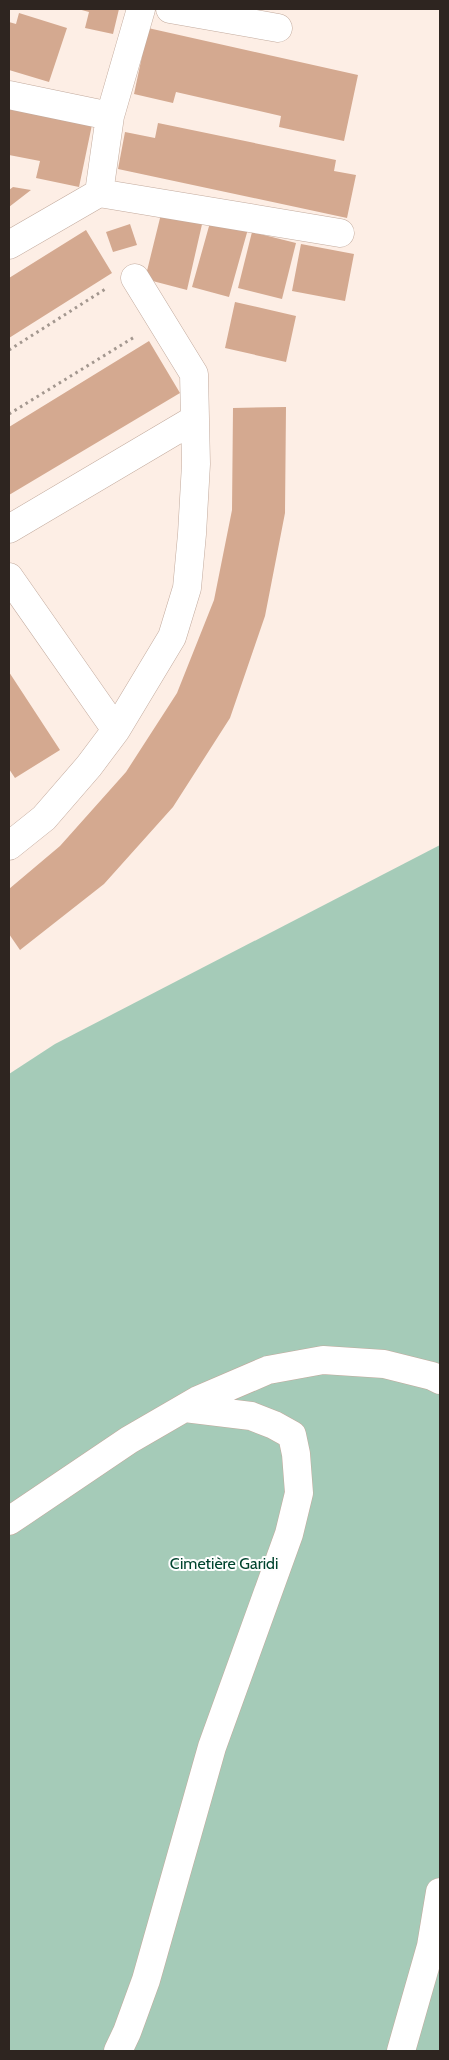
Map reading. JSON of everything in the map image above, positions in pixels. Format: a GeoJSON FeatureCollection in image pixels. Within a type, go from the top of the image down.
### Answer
{"type":"FeatureCollection","features":[{"type":"Feature","properties":{"kind":"street"},"geometry":{"type":"LineString","coordinates":[[100,193],[110,116],[141,9]]}},
{"type":"Feature","properties":{"kind":"street"},"geometry":{"type":"LineString","coordinates":[[170,9],[278,28]]}},
{"type":"Feature","properties":{"kind":"street"},"geometry":{"type":"LineString","coordinates":[[9,95],[110,116]]}},
{"type":"Feature","properties":{"kind":"street"},"geometry":{"type":"LineString","coordinates":[[9,245],[100,193],[340,233]]}},
{"type":"Feature","properties":{"kind":"street"},"geometry":{"type":"LineString","coordinates":[[9,846],[44,818],[89,766],[116,730],[172,637],[187,588],[192,534],[195,419],[194,374],[135,278]]}},
{"type":"Feature","properties":{"kind":"street"},"geometry":{"type":"LineString","coordinates":[[9,529],[195,419]]}},
{"type":"Feature","properties":{"kind":"street"},"geometry":{"type":"LineString","coordinates":[[9,577],[116,730]]}},
{"type":"Feature","properties":{"kind":"street"},"geometry":{"type":"LineString","coordinates":[[9,1521],[129,1440],[185,1408],[268,1370],[323,1360],[384,1364],[432,1376],[440,1380]]}},
{"type":"Feature","properties":{"kind":"street"},"geometry":{"type":"LineString","coordinates":[[118,2051],[146,1980],[212,1747],[289,1534],[299,1493],[296,1454],[292,1435],[274,1425],[251,1416],[185,1408]]}},
{"type":"Feature","properties":{"kind":"street"},"geometry":{"type":"LineString","coordinates":[[401,2051],[431,1946],[440,1892]]}},
{"type":"Feature","properties":{"kind":"path"},"geometry":{"type":"LineString","coordinates":[[9,350],[107,288]]}},
{"type":"Feature","properties":{"kind":"path"},"geometry":{"type":"LineString","coordinates":[[9,414],[137,335]]}},
{"type":"Feature","properties":{"kind":"green space","name":"Cimetière Garidi"},"geometry":{"type":"Polygon","coordinates":[[[440,845],[440,2051],[9,2051],[9,1074],[55,1044],[440,845]]]}},
{"type":"Feature","properties":{"kind":"building"},"geometry":{"type":"Polygon","coordinates":[[[78,9],[119,9],[113,34],[85,28],[89,12],[78,9]]]}},
{"type":"Feature","properties":{"kind":"building"},"geometry":{"type":"Polygon","coordinates":[[[19,13],[67,28],[49,82],[9,70],[9,22],[16,24],[19,13]]]}},
{"type":"Feature","properties":{"kind":"building"},"geometry":{"type":"Polygon","coordinates":[[[148,28],[358,75],[344,141],[279,127],[281,116],[176,92],[173,103],[134,94],[148,28]]]}},
{"type":"Feature","properties":{"kind":"building"},"geometry":{"type":"Polygon","coordinates":[[[9,102],[93,120],[79,187],[36,178],[40,161],[9,155],[9,102]]]}},
{"type":"Feature","properties":{"kind":"building"},"geometry":{"type":"Polygon","coordinates":[[[158,123],[336,160],[334,171],[356,175],[347,218],[118,169],[125,132],[155,138],[158,123]]]}},
{"type":"Feature","properties":{"kind":"building"},"geometry":{"type":"Polygon","coordinates":[[[13,187],[31,190],[9,207],[9,190],[13,187]]]}},
{"type":"Feature","properties":{"kind":"building"},"geometry":{"type":"Polygon","coordinates":[[[162,210],[203,220],[187,290],[145,279],[162,210]]]}},
{"type":"Feature","properties":{"kind":"building"},"geometry":{"type":"Polygon","coordinates":[[[211,219],[248,229],[229,297],[192,287],[211,219]]]}},
{"type":"Feature","properties":{"kind":"building"},"geometry":{"type":"Polygon","coordinates":[[[130,224],[137,245],[113,252],[106,232],[130,224]]]}},
{"type":"Feature","properties":{"kind":"building"},"geometry":{"type":"Polygon","coordinates":[[[86,230],[112,273],[9,338],[9,278],[86,230]]]}},
{"type":"Feature","properties":{"kind":"building"},"geometry":{"type":"Polygon","coordinates":[[[252,232],[296,243],[282,299],[238,288],[252,232]]]}},
{"type":"Feature","properties":{"kind":"building"},"geometry":{"type":"Polygon","coordinates":[[[301,244],[354,254],[345,301],[292,291],[301,244]]]}},
{"type":"Feature","properties":{"kind":"building"},"geometry":{"type":"Polygon","coordinates":[[[235,302],[296,316],[286,362],[225,348],[235,302]]]}},
{"type":"Feature","properties":{"kind":"building"},"geometry":{"type":"Polygon","coordinates":[[[149,341],[180,393],[9,495],[9,427],[149,341]]]}},
{"type":"Feature","properties":{"kind":"building"},"geometry":{"type":"Polygon","coordinates":[[[286,407],[285,513],[265,616],[230,718],[173,807],[104,884],[20,950],[9,934],[9,889],[60,846],[126,772],[177,693],[214,600],[232,510],[233,408],[286,407]]]}},
{"type":"Feature","properties":{"kind":"building"},"geometry":{"type":"Polygon","coordinates":[[[9,672],[60,750],[15,778],[9,769],[9,672]]]}}]}
